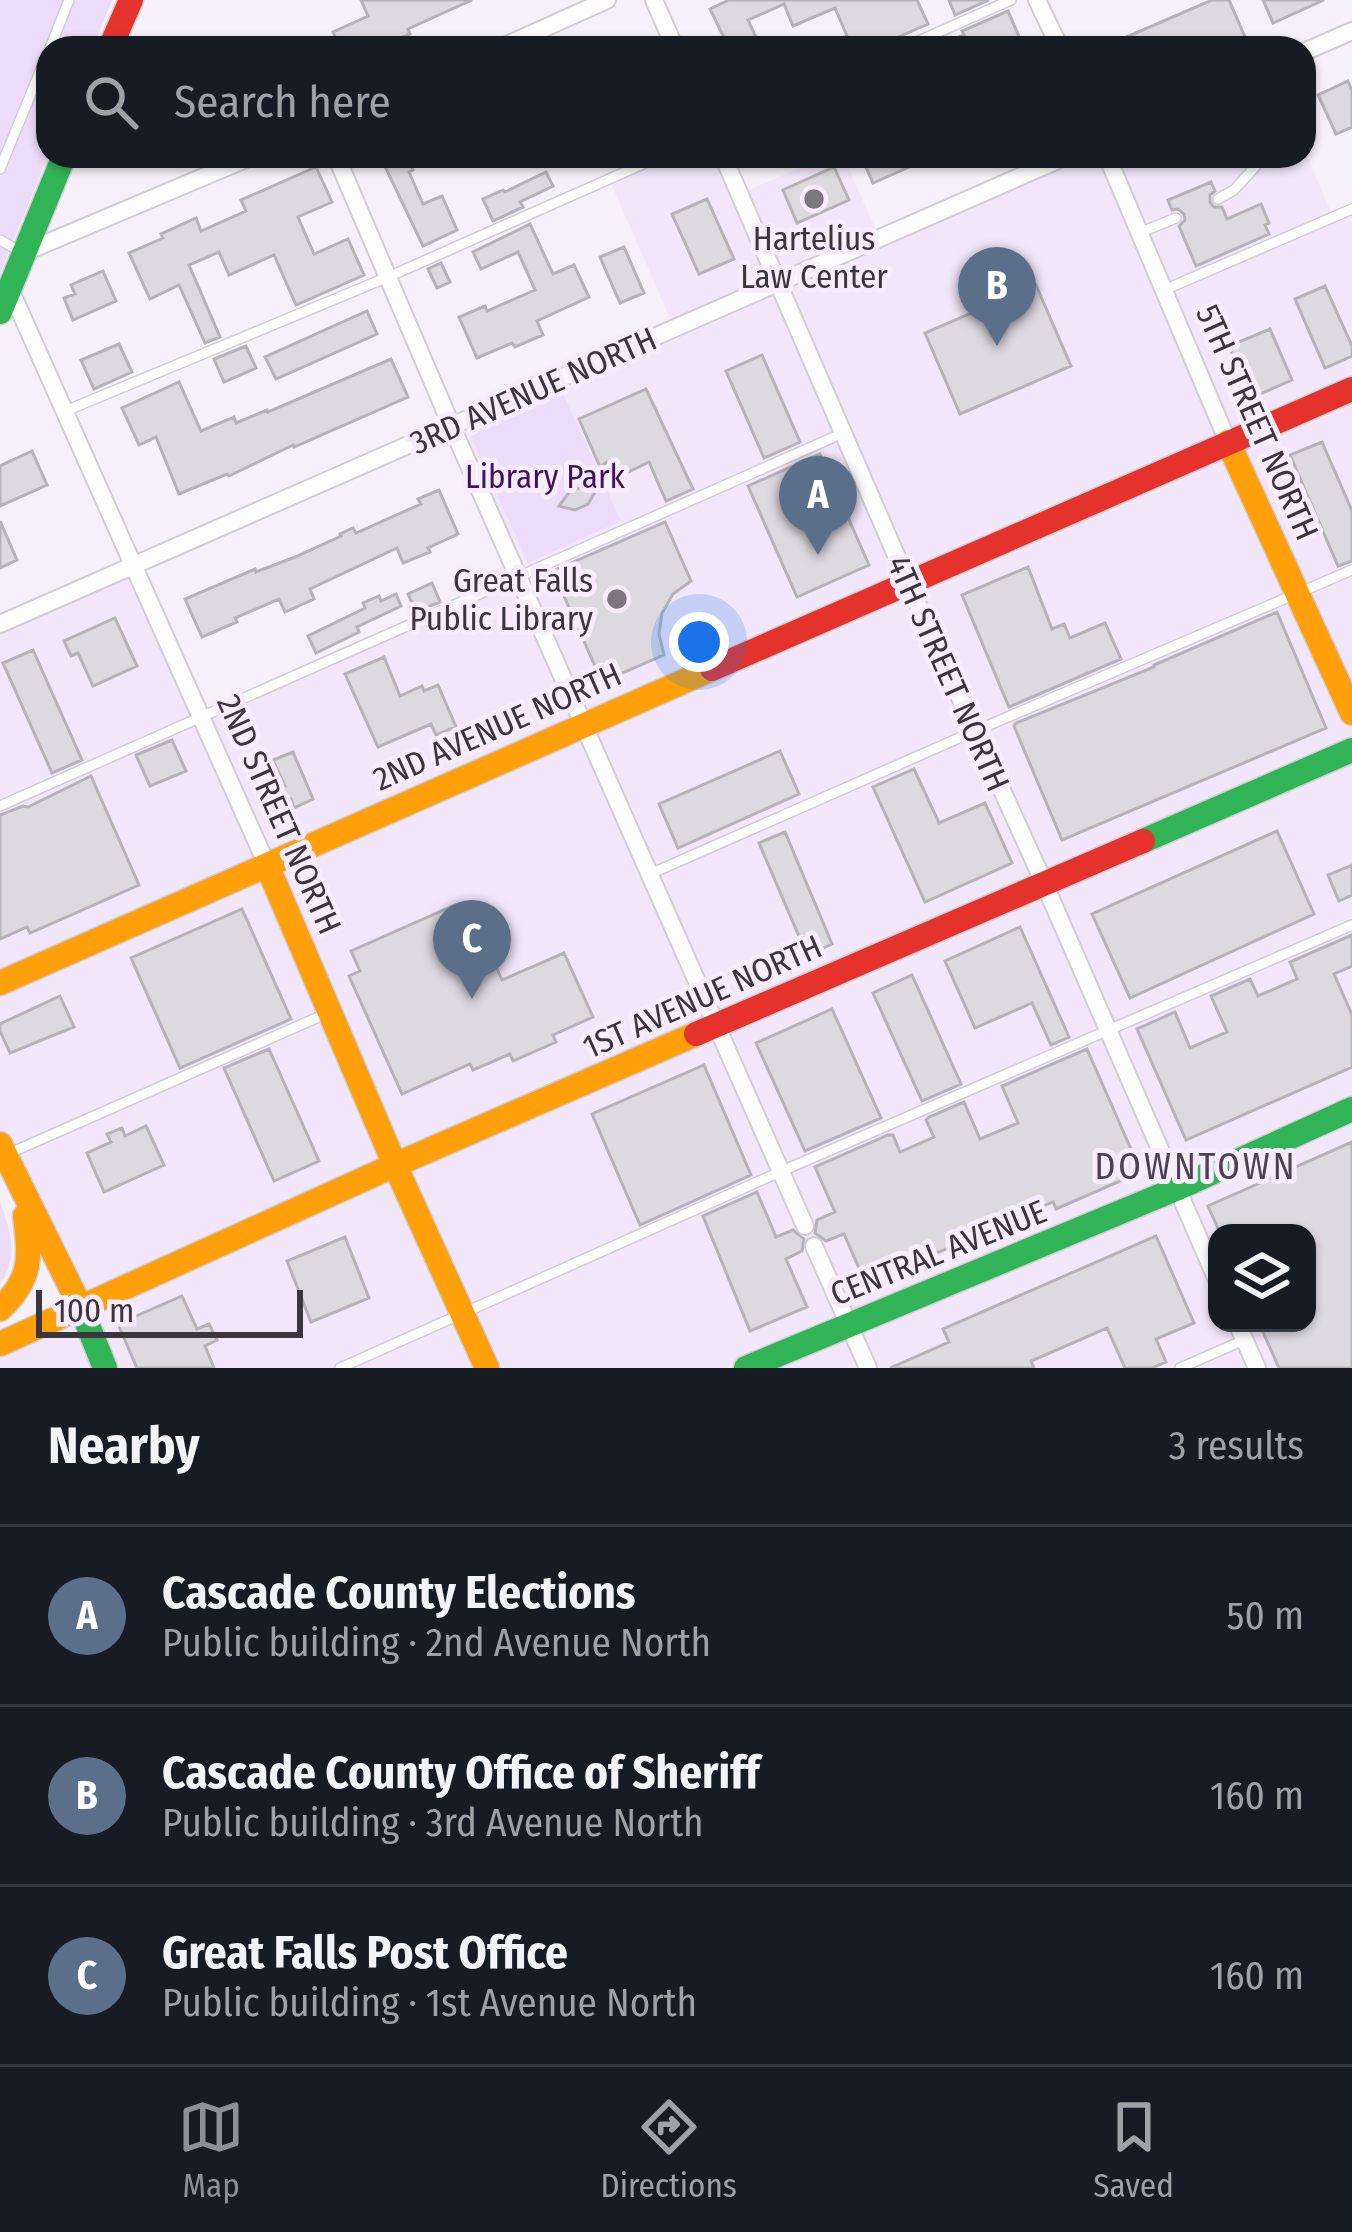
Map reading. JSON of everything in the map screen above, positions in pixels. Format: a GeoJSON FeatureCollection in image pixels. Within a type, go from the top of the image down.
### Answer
{"type":"FeatureCollection","features":[{"type":"Feature","properties":{"kind":"main road"},"geometry":{"type":"LineString","coordinates":[[115,36],[131,0]]}},
{"type":"Feature","properties":{"kind":"main road"},"geometry":{"type":"LineString","coordinates":[[5,300],[11,247],[57,168]]}},
{"type":"Feature","properties":{"kind":"main road","name":"2ND AVENUE NORTH"},"geometry":{"type":"LineString","coordinates":[[0,983],[1352,389]]}},
{"type":"Feature","properties":{"kind":"main road","name":"5TH STREET NORTH"},"geometry":{"type":"LineString","coordinates":[[1228,442],[1352,713]]}},
{"type":"Feature","properties":{"kind":"main road","name":"1ST AVENUE NORTH"},"geometry":{"type":"LineString","coordinates":[[0,1344],[395,1166],[1352,750]]}},
{"type":"Feature","properties":{"kind":"main road","name":"2ND STREET NORTH"},"geometry":{"type":"LineString","coordinates":[[267,865],[487,1368]]}},
{"type":"Feature","properties":{"kind":"main road","name":"CENTRAL AVENUE"},"geometry":{"type":"LineString","coordinates":[[746,1368],[1176,1189],[1352,1109]]}},
{"type":"Feature","properties":{"kind":"main road"},"geometry":{"type":"LineString","coordinates":[[3,1150],[81,1308],[105,1368]]}},
{"type":"Feature","properties":{"kind":"main road"},"geometry":{"type":"LineString","coordinates":[[0,1312],[20,1291],[31,1256],[21,1188]]}},
{"type":"Feature","properties":{"kind":"main road","name":"1ST AVENUE NORTH"},"geometry":{"type":"LineString","coordinates":[[0,1312],[27,1304],[81,1308]]}},
{"type":"Feature","properties":{"kind":"street"},"geometry":{"type":"LineString","coordinates":[[527,36],[608,0]]}},
{"type":"Feature","properties":{"kind":"street"},"geometry":{"type":"LineString","coordinates":[[654,0],[670,36]]}},
{"type":"Feature","properties":{"kind":"street"},"geometry":{"type":"LineString","coordinates":[[1037,0],[1054,36]]}},
{"type":"Feature","properties":{"kind":"street"},"geometry":{"type":"LineString","coordinates":[[1316,47],[1352,31]]}},
{"type":"Feature","properties":{"kind":"street"},"geometry":{"type":"LineString","coordinates":[[11,247],[221,168]]}},
{"type":"Feature","properties":{"kind":"street"},"geometry":{"type":"LineString","coordinates":[[341,168],[805,1226]]}},
{"type":"Feature","properties":{"kind":"street","name":"4TH STREET NORTH"},"geometry":{"type":"LineString","coordinates":[[728,168],[1208,1260]]}},
{"type":"Feature","properties":{"kind":"street","name":"3RD AVENUE NORTH"},"geometry":{"type":"LineString","coordinates":[[0,624],[1039,168]]}},
{"type":"Feature","properties":{"kind":"street","name":"5TH STREET NORTH"},"geometry":{"type":"LineString","coordinates":[[1112,168],[1228,442]]}},
{"type":"Feature","properties":{"kind":"street","name":"2ND STREET NORTH"},"geometry":{"type":"LineString","coordinates":[[5,300],[63,412],[267,865]]}},
{"type":"Feature","properties":{"kind":"street"},"geometry":{"type":"LineString","coordinates":[[814,1246],[868,1368]]}},
{"type":"Feature","properties":{"kind":"street"},"geometry":{"type":"LineString","coordinates":[[1240,1332],[1257,1368]]}},
{"type":"Feature","properties":{"kind":"lane"},"geometry":{"type":"LineString","coordinates":[[55,36],[70,0]]}},
{"type":"Feature","properties":{"kind":"lane"},"geometry":{"type":"LineString","coordinates":[[930,36],[1011,0]]}},
{"type":"Feature","properties":{"kind":"lane"},"geometry":{"type":"LineString","coordinates":[[0,169],[36,82]]}},
{"type":"Feature","properties":{"kind":"lane"},"geometry":{"type":"LineString","coordinates":[[63,412],[634,168]]}},
{"type":"Feature","properties":{"kind":"lane"},"geometry":{"type":"LineString","coordinates":[[1218,199],[1234,190],[1254,168]]}},
{"type":"Feature","properties":{"kind":"lane"},"geometry":{"type":"LineString","coordinates":[[1164,290],[1352,209]]}},
{"type":"Feature","properties":{"kind":"lane"},"geometry":{"type":"LineString","coordinates":[[1139,233],[1176,218]]}},
{"type":"Feature","properties":{"kind":"lane"},"geometry":{"type":"LineString","coordinates":[[0,806],[843,434]]}},
{"type":"Feature","properties":{"kind":"lane"},"geometry":{"type":"LineString","coordinates":[[650,874],[1352,570]]}},
{"type":"Feature","properties":{"kind":"lane"},"geometry":{"type":"LineString","coordinates":[[340,1368],[782,1171],[1352,926]]}},
{"type":"Feature","properties":{"kind":"lane"},"geometry":{"type":"LineString","coordinates":[[3,1150],[330,1012]]}},
{"type":"Feature","properties":{"kind":"lane"},"geometry":{"type":"LineString","coordinates":[[1180,1368],[1240,1332]]}},
{"type":"Feature","properties":{"kind":"shaded area"},"geometry":{"type":"Polygon","coordinates":[[[634,168],[728,168],[740,194],[800,168],[848,168],[879,237],[1039,168],[1312,168],[1333,217],[1352,209],[1352,1368],[0,1368],[0,1344],[80,1308],[0,1144],[0,624],[134,566],[201,716],[517,577],[452,427],[674,327],[609,179],[634,168]]]}},
{"type":"Feature","properties":{"kind":"green space"},"geometry":{"type":"Polygon","coordinates":[[[0,0],[112,0],[98,36],[36,36],[36,168],[43,168],[0,273],[0,0]]]}},
{"type":"Feature","properties":{"kind":"green space","name":"Library Park"},"geometry":{"type":"Polygon","coordinates":[[[561,389],[621,521],[528,563],[468,431],[561,389]]]}},
{"type":"Feature","properties":{"kind":"green space"},"geometry":{"type":"Polygon","coordinates":[[[0,1202],[11,1254],[0,1284],[0,1202]]]}},
{"type":"Feature","properties":{"kind":"building"},"geometry":{"type":"Polygon","coordinates":[[[361,0],[472,0],[408,29],[410,34],[405,36],[335,36],[333,32],[368,16],[361,0]]]}},
{"type":"Feature","properties":{"kind":"building"},"geometry":{"type":"Polygon","coordinates":[[[729,0],[917,0],[928,24],[900,36],[847,36],[835,8],[793,26],[784,4],[748,20],[755,36],[723,36],[710,9],[729,0]]]}},
{"type":"Feature","properties":{"kind":"building"},"geometry":{"type":"Polygon","coordinates":[[[949,0],[989,0],[955,15],[949,0]]]}},
{"type":"Feature","properties":{"kind":"building"},"geometry":{"type":"Polygon","coordinates":[[[1212,0],[1229,0],[1245,36],[1129,36],[1212,0]]]}},
{"type":"Feature","properties":{"kind":"building"},"geometry":{"type":"Polygon","coordinates":[[[1263,0],[1324,0],[1273,23],[1263,0]]]}},
{"type":"Feature","properties":{"kind":"building"},"geometry":{"type":"Polygon","coordinates":[[[1008,11],[1019,36],[962,36],[962,31],[1008,11]]]}},
{"type":"Feature","properties":{"kind":"building"},"geometry":{"type":"Polygon","coordinates":[[[1348,81],[1352,127],[1336,134],[1318,95],[1348,81]]]}},
{"type":"Feature","properties":{"kind":"building"},"geometry":{"type":"Polygon","coordinates":[[[316,168],[332,202],[298,217],[314,254],[348,239],[364,275],[296,305],[274,255],[229,275],[219,252],[189,265],[220,337],[205,343],[179,285],[150,299],[129,253],[196,218],[201,231],[246,211],[241,200],[316,168]]]}},
{"type":"Feature","properties":{"kind":"building"},"geometry":{"type":"Polygon","coordinates":[[[386,168],[412,168],[409,172],[423,204],[442,196],[457,230],[423,246],[386,168]]]}},
{"type":"Feature","properties":{"kind":"building"},"geometry":{"type":"Polygon","coordinates":[[[834,168],[849,200],[797,223],[783,190],[834,168]]]}},
{"type":"Feature","properties":{"kind":"building"},"geometry":{"type":"Polygon","coordinates":[[[866,168],[907,168],[873,183],[866,168]]]}},
{"type":"Feature","properties":{"kind":"building"},"geometry":{"type":"Polygon","coordinates":[[[546,172],[553,186],[493,221],[483,199],[546,172]]]}},
{"type":"Feature","properties":{"kind":"building"},"geometry":{"type":"Polygon","coordinates":[[[1211,182],[1215,191],[1210,202],[1222,207],[1227,219],[1261,204],[1269,234],[1196,266],[1179,226],[1184,214],[1172,210],[1168,200],[1211,182]]]}},
{"type":"Feature","properties":{"kind":"building"},"geometry":{"type":"Polygon","coordinates":[[[707,199],[734,259],[699,274],[672,214],[707,199]]]}},
{"type":"Feature","properties":{"kind":"building"},"geometry":{"type":"Polygon","coordinates":[[[530,224],[553,274],[574,265],[589,297],[537,321],[543,335],[477,358],[459,317],[485,306],[487,311],[535,290],[518,252],[481,269],[473,252],[530,224]]]}},
{"type":"Feature","properties":{"kind":"building"},"geometry":{"type":"Polygon","coordinates":[[[624,247],[644,293],[620,303],[600,257],[624,247]]]}},
{"type":"Feature","properties":{"kind":"building"},"geometry":{"type":"Polygon","coordinates":[[[441,263],[450,282],[437,288],[428,269],[441,263]]]}},
{"type":"Feature","properties":{"kind":"building"},"geometry":{"type":"Polygon","coordinates":[[[103,271],[116,301],[73,320],[64,298],[75,294],[71,285],[103,271]]]}},
{"type":"Feature","properties":{"kind":"building"},"geometry":{"type":"Polygon","coordinates":[[[1036,285],[1071,366],[960,414],[925,333],[1036,285]]]}},
{"type":"Feature","properties":{"kind":"building"},"geometry":{"type":"Polygon","coordinates":[[[1325,286],[1352,356],[1325,368],[1295,299],[1325,286]]]}},
{"type":"Feature","properties":{"kind":"building"},"geometry":{"type":"Polygon","coordinates":[[[367,311],[377,334],[276,379],[265,357],[367,311]]]}},
{"type":"Feature","properties":{"kind":"building"},"geometry":{"type":"Polygon","coordinates":[[[1270,329],[1292,380],[1251,398],[1229,346],[1270,329]]]}},
{"type":"Feature","properties":{"kind":"building"},"geometry":{"type":"Polygon","coordinates":[[[119,344],[132,372],[94,389],[81,360],[119,344]]]}},
{"type":"Feature","properties":{"kind":"building"},"geometry":{"type":"Polygon","coordinates":[[[246,346],[256,368],[224,382],[214,359],[246,346]]]}},
{"type":"Feature","properties":{"kind":"building"},"geometry":{"type":"Polygon","coordinates":[[[762,355],[800,442],[764,458],[726,371],[762,355]]]}},
{"type":"Feature","properties":{"kind":"building"},"geometry":{"type":"Polygon","coordinates":[[[391,359],[408,397],[179,494],[156,437],[139,445],[122,408],[179,382],[201,431],[234,417],[236,423],[268,412],[391,359]]]}},
{"type":"Feature","properties":{"kind":"building"},"geometry":{"type":"Polygon","coordinates":[[[646,389],[693,489],[666,501],[649,462],[618,477],[610,460],[600,467],[579,419],[646,389]]]}},
{"type":"Feature","properties":{"kind":"building"},"geometry":{"type":"Polygon","coordinates":[[[1322,442],[1352,511],[1352,561],[1338,566],[1290,455],[1322,442]]]}},
{"type":"Feature","properties":{"kind":"building"},"geometry":{"type":"Polygon","coordinates":[[[32,451],[47,485],[0,506],[0,466],[32,451]]]}},
{"type":"Feature","properties":{"kind":"building"},"geometry":{"type":"Polygon","coordinates":[[[820,454],[869,565],[797,597],[748,486],[820,454]]]}},
{"type":"Feature","properties":{"kind":"building"},"geometry":{"type":"Polygon","coordinates":[[[597,489],[588,504],[575,510],[559,506],[570,491],[597,489]]]}},
{"type":"Feature","properties":{"kind":"building"},"geometry":{"type":"Polygon","coordinates":[[[439,490],[458,534],[428,548],[430,552],[403,563],[397,548],[310,589],[314,599],[285,612],[279,599],[202,637],[185,599],[295,557],[353,528],[356,533],[421,504],[418,499],[439,490]]]}},
{"type":"Feature","properties":{"kind":"building"},"geometry":{"type":"Polygon","coordinates":[[[0,521],[17,560],[0,568],[0,521]]]}},
{"type":"Feature","properties":{"kind":"building","name":"Great Falls Public Library"},"geometry":{"type":"Polygon","coordinates":[[[665,522],[691,581],[673,594],[662,613],[659,634],[664,655],[602,682],[553,571],[665,522]]]}},
{"type":"Feature","properties":{"kind":"building"},"geometry":{"type":"Polygon","coordinates":[[[1028,567],[1052,629],[1064,624],[1070,638],[1105,623],[1121,659],[1009,707],[962,595],[1028,567]]]}},
{"type":"Feature","properties":{"kind":"building"},"geometry":{"type":"Polygon","coordinates":[[[432,583],[440,602],[416,612],[408,594],[432,583]]]}},
{"type":"Feature","properties":{"kind":"building"},"geometry":{"type":"Polygon","coordinates":[[[396,594],[401,606],[316,653],[308,636],[365,608],[363,603],[396,594]]]}},
{"type":"Feature","properties":{"kind":"building"},"geometry":{"type":"Polygon","coordinates":[[[1277,612],[1326,728],[1062,840],[1016,723],[1277,612]]]}},
{"type":"Feature","properties":{"kind":"building"},"geometry":{"type":"Polygon","coordinates":[[[115,618],[137,666],[93,686],[78,653],[71,656],[64,641],[115,618]]]}},
{"type":"Feature","properties":{"kind":"building"},"geometry":{"type":"Polygon","coordinates":[[[33,650],[82,760],[52,773],[3,663],[33,650]]]}},
{"type":"Feature","properties":{"kind":"building"},"geometry":{"type":"Polygon","coordinates":[[[384,657],[400,696],[438,685],[456,727],[436,735],[431,724],[378,747],[345,674],[384,657]]]}},
{"type":"Feature","properties":{"kind":"building"},"geometry":{"type":"Polygon","coordinates":[[[172,740],[186,771],[150,786],[136,755],[172,740]]]}},
{"type":"Feature","properties":{"kind":"building"},"geometry":{"type":"Polygon","coordinates":[[[780,751],[799,794],[678,848],[659,804],[780,751]]]}},
{"type":"Feature","properties":{"kind":"building"},"geometry":{"type":"Polygon","coordinates":[[[293,752],[313,799],[294,808],[291,799],[271,807],[266,794],[285,786],[273,760],[293,752]]]}},
{"type":"Feature","properties":{"kind":"building"},"geometry":{"type":"Polygon","coordinates":[[[914,769],[939,823],[985,803],[1012,863],[925,902],[873,787],[914,769]]]}},
{"type":"Feature","properties":{"kind":"building"},"geometry":{"type":"Polygon","coordinates":[[[91,776],[139,885],[30,933],[27,927],[0,939],[0,815],[28,807],[91,776]]]}},
{"type":"Feature","properties":{"kind":"building"},"geometry":{"type":"Polygon","coordinates":[[[1277,831],[1314,914],[1130,998],[1092,914],[1277,831]]]}},
{"type":"Feature","properties":{"kind":"building"},"geometry":{"type":"Polygon","coordinates":[[[785,832],[832,944],[807,955],[759,843],[785,832]]]}},
{"type":"Feature","properties":{"kind":"building"},"geometry":{"type":"Polygon","coordinates":[[[1352,865],[1352,895],[1339,901],[1328,875],[1352,865]]]}},
{"type":"Feature","properties":{"kind":"building"},"geometry":{"type":"Polygon","coordinates":[[[455,905],[464,926],[476,920],[502,980],[564,953],[593,1017],[553,1035],[556,1042],[513,1061],[510,1054],[473,1070],[470,1064],[402,1094],[349,976],[360,971],[351,951],[455,905]]]}},
{"type":"Feature","properties":{"kind":"building"},"geometry":{"type":"Polygon","coordinates":[[[242,909],[291,1019],[180,1068],[131,958],[242,909]]]}},
{"type":"Feature","properties":{"kind":"building"},"geometry":{"type":"Polygon","coordinates":[[[1020,927],[1069,1037],[1051,1045],[1032,1003],[975,1028],[945,961],[1020,927]]]}},
{"type":"Feature","properties":{"kind":"building"},"geometry":{"type":"Polygon","coordinates":[[[1352,935],[1352,966],[1334,974],[1352,1015],[1352,1067],[1186,1140],[1137,1029],[1175,1012],[1190,1048],[1227,1032],[1211,996],[1250,979],[1258,996],[1297,979],[1290,962],[1352,935]]]}},
{"type":"Feature","properties":{"kind":"building"},"geometry":{"type":"Polygon","coordinates":[[[912,975],[961,1084],[922,1101],[873,993],[912,975]]]}},
{"type":"Feature","properties":{"kind":"building"},"geometry":{"type":"Polygon","coordinates":[[[60,996],[74,1027],[10,1053],[0,1024],[60,996]]]}},
{"type":"Feature","properties":{"kind":"building"},"geometry":{"type":"Polygon","coordinates":[[[832,1009],[881,1118],[805,1151],[756,1043],[832,1009]]]}},
{"type":"Feature","properties":{"kind":"building"},"geometry":{"type":"Polygon","coordinates":[[[269,1049],[319,1161],[274,1181],[224,1068],[269,1049]]]}},
{"type":"Feature","properties":{"kind":"building"},"geometry":{"type":"Polygon","coordinates":[[[1087,1049],[1141,1172],[1056,1209],[1053,1202],[866,1284],[844,1234],[826,1241],[815,1233],[817,1220],[835,1212],[815,1167],[888,1135],[893,1135],[900,1152],[934,1137],[926,1120],[929,1117],[964,1102],[980,1139],[1018,1123],[1002,1086],[1087,1049]]]}},
{"type":"Feature","properties":{"kind":"building"},"geometry":{"type":"Polygon","coordinates":[[[704,1065],[751,1175],[640,1225],[592,1114],[704,1065]]]}},
{"type":"Feature","properties":{"kind":"building"},"geometry":{"type":"Polygon","coordinates":[[[146,1126],[164,1165],[104,1192],[87,1153],[111,1142],[107,1134],[122,1128],[125,1136],[146,1126]]]}},
{"type":"Feature","properties":{"kind":"building"},"geometry":{"type":"Polygon","coordinates":[[[1352,1142],[1352,1368],[1279,1368],[1263,1332],[1316,1332],[1316,1224],[1216,1224],[1208,1206],[1352,1142]]]}},
{"type":"Feature","properties":{"kind":"building"},"geometry":{"type":"Polygon","coordinates":[[[757,1192],[776,1237],[793,1230],[804,1239],[802,1251],[786,1259],[807,1307],[750,1331],[703,1216],[757,1192]]]}},
{"type":"Feature","properties":{"kind":"building"},"geometry":{"type":"Polygon","coordinates":[[[1156,1236],[1194,1323],[1156,1339],[1166,1362],[1152,1368],[1125,1368],[1107,1328],[1031,1361],[1034,1368],[890,1368],[949,1342],[943,1329],[1156,1236]]]}},
{"type":"Feature","properties":{"kind":"building"},"geometry":{"type":"Polygon","coordinates":[[[345,1237],[369,1298],[311,1322],[287,1261],[345,1237]]]}},
{"type":"Feature","properties":{"kind":"building"},"geometry":{"type":"Polygon","coordinates":[[[182,1296],[197,1329],[209,1324],[217,1340],[205,1346],[214,1368],[137,1368],[118,1324],[182,1296]]]}},
{"type":"Feature","properties":{"kind":"traffic: fast"},"geometry":{"type":"LineString","coordinates":[[0,312],[59,168]]}},
{"type":"Feature","properties":{"kind":"traffic: fast"},"geometry":{"type":"LineString","coordinates":[[1143,841],[1352,750]]}},
{"type":"Feature","properties":{"kind":"traffic: fast"},"geometry":{"type":"LineString","coordinates":[[746,1368],[1176,1189],[1352,1109]]}},
{"type":"Feature","properties":{"kind":"traffic: fast"},"geometry":{"type":"LineString","coordinates":[[81,1308],[105,1368]]}},
{"type":"Feature","properties":{"kind":"traffic: slow"},"geometry":{"type":"LineString","coordinates":[[1228,442],[1352,713]]}},
{"type":"Feature","properties":{"kind":"traffic: slow"},"geometry":{"type":"LineString","coordinates":[[0,983],[712,669]]}},
{"type":"Feature","properties":{"kind":"traffic: slow"},"geometry":{"type":"LineString","coordinates":[[267,865],[487,1368]]}},
{"type":"Feature","properties":{"kind":"traffic: slow"},"geometry":{"type":"LineString","coordinates":[[0,1344],[696,1034]]}},
{"type":"Feature","properties":{"kind":"traffic: slow"},"geometry":{"type":"LineString","coordinates":[[0,1144],[81,1308]]}},
{"type":"Feature","properties":{"kind":"traffic: slow"},"geometry":{"type":"LineString","coordinates":[[0,1309],[18,1288],[27,1267],[25,1216]]}},
{"type":"Feature","properties":{"kind":"traffic: jam"},"geometry":{"type":"LineString","coordinates":[[115,36],[131,0]]}},
{"type":"Feature","properties":{"kind":"traffic: jam"},"geometry":{"type":"LineString","coordinates":[[712,669],[1352,389]]}},
{"type":"Feature","properties":{"kind":"traffic: jam"},"geometry":{"type":"LineString","coordinates":[[696,1034],[1143,841]]}},
{"type":"Feature","properties":{"kind":"place","name":"Hartelius Law Center"},"geometry":{"type":"Point","coordinates":[814,199]}},
{"type":"Feature","properties":{"kind":"place","name":"Cascade County Office of Sheriff"},"geometry":{"type":"Point","coordinates":[997,346]}},
{"type":"Feature","properties":{"kind":"place","name":"Cascade County Elections"},"geometry":{"type":"Point","coordinates":[818,555]}},
{"type":"Feature","properties":{"kind":"place","name":"Great Falls Public Library"},"geometry":{"type":"Point","coordinates":[617,599]}},
{"type":"Feature","properties":{"kind":"place","name":"Great Falls Post Office"},"geometry":{"type":"Point","coordinates":[472,999]}},
{"type":"Feature","properties":{"kind":"district","name":"DOWNTOWN"},"geometry":{"type":"Point","coordinates":[1196,1166]}}]}
